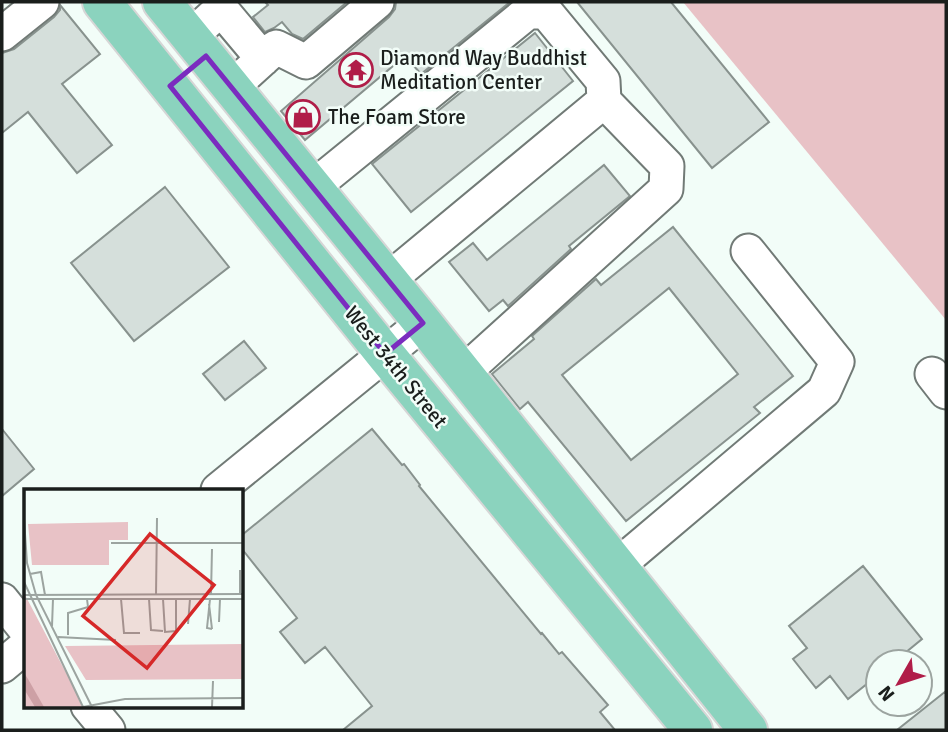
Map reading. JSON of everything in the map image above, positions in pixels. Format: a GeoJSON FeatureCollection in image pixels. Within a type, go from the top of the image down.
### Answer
{"type":"FeatureCollection","features":[{"type":"Feature","properties":{"kind":"main road","name":"West 34th Street"},"geometry":{"type":"LineString","coordinates":[[102,2],[385,354],[693,730]]}},
{"type":"Feature","properties":{"kind":"main road"},"geometry":{"type":"LineString","coordinates":[[162,2],[748,730]]}},
{"type":"Feature","properties":{"kind":"main road"},"geometry":{"type":"LineString","coordinates":[[170,86],[198,47]]}},
{"type":"Feature","properties":{"kind":"street"},"geometry":{"type":"LineString","coordinates":[[2,34],[42,2]]}},
{"type":"Feature","properties":{"kind":"street"},"geometry":{"type":"LineString","coordinates":[[232,88],[276,47],[306,62],[377,2]]}},
{"type":"Feature","properties":{"kind":"street"},"geometry":{"type":"LineString","coordinates":[[198,47],[221,9],[263,59]]}},
{"type":"Feature","properties":{"kind":"street"},"geometry":{"type":"LineString","coordinates":[[313,187],[528,12],[546,12],[603,80],[604,101],[667,166],[666,189],[463,373]]}},
{"type":"Feature","properties":{"kind":"street"},"geometry":{"type":"LineString","coordinates":[[388,280],[604,101]]}},
{"type":"Feature","properties":{"kind":"street"},"geometry":{"type":"LineString","coordinates":[[617,566],[824,391],[836,362],[748,251]]}},
{"type":"Feature","properties":{"kind":"street"},"geometry":{"type":"LineString","coordinates":[[220,489],[423,323]]}},
{"type":"Feature","properties":{"kind":"street"},"geometry":{"type":"LineString","coordinates":[[2,600],[24,628]]}},
{"type":"Feature","properties":{"kind":"street"},"geometry":{"type":"LineString","coordinates":[[2,666],[24,648]]}},
{"type":"Feature","properties":{"kind":"street"},"geometry":{"type":"LineString","coordinates":[[90,708],[108,730]]}},
{"type":"Feature","properties":{"kind":"highlighted area"},"geometry":{"type":"Polygon","coordinates":[[[206,56],[423,323],[385,354],[170,86],[206,56]]]}},
{"type":"Feature","properties":{"kind":"shaded area"},"geometry":{"type":"Polygon","coordinates":[[[683,2],[946,2],[946,320],[683,2]]]}},
{"type":"Feature","properties":{"kind":"building"},"geometry":{"type":"Polygon","coordinates":[[[265,2],[347,2],[303,39],[292,34],[282,22],[265,32],[253,17],[268,5],[265,2]]]}},
{"type":"Feature","properties":{"kind":"building"},"geometry":{"type":"Polygon","coordinates":[[[396,2],[510,2],[421,74],[405,56],[305,140],[281,111],[389,17],[396,2]]]}},
{"type":"Feature","properties":{"kind":"building"},"geometry":{"type":"Polygon","coordinates":[[[577,2],[671,2],[769,122],[712,168],[577,2]]]}},
{"type":"Feature","properties":{"kind":"building"},"geometry":{"type":"Polygon","coordinates":[[[60,5],[100,54],[62,84],[112,145],[77,173],[28,112],[2,133],[2,53],[14,49],[54,17],[60,10],[60,5]]]}},
{"type":"Feature","properties":{"kind":"building"},"geometry":{"type":"Polygon","coordinates":[[[535,33],[573,81],[411,212],[372,164],[535,33]]]}},
{"type":"Feature","properties":{"kind":"building"},"geometry":{"type":"Polygon","coordinates":[[[604,165],[630,196],[569,246],[571,249],[508,306],[503,300],[489,311],[449,262],[473,243],[487,260],[604,165]]]}},
{"type":"Feature","properties":{"kind":"building"},"geometry":{"type":"Polygon","coordinates":[[[165,187],[229,267],[134,341],[71,263],[165,187]]]}},
{"type":"Feature","properties":{"kind":"building"},"geometry":{"type":"Polygon","coordinates":[[[673,227],[793,376],[754,407],[760,413],[626,521],[528,402],[520,409],[492,374],[534,339],[532,336],[596,279],[601,285],[673,227]],[[669,288],[562,375],[631,460],[738,374],[669,288]]]}},
{"type":"Feature","properties":{"kind":"building"},"geometry":{"type":"Polygon","coordinates":[[[244,341],[266,368],[225,400],[203,374],[244,341]]]}},
{"type":"Feature","properties":{"kind":"building"},"geometry":{"type":"Polygon","coordinates":[[[2,429],[34,469],[2,496],[2,429]]]}},
{"type":"Feature","properties":{"kind":"building"},"geometry":{"type":"Polygon","coordinates":[[[372,429],[402,465],[404,464],[419,486],[541,634],[559,654],[562,652],[608,705],[600,712],[615,730],[343,730],[372,706],[325,647],[305,663],[280,632],[297,618],[243,550],[243,534],[372,429]]]}},
{"type":"Feature","properties":{"kind":"building"},"geometry":{"type":"Polygon","coordinates":[[[863,566],[922,639],[911,648],[864,648],[864,686],[848,699],[830,676],[816,688],[793,659],[807,648],[789,626],[863,566]]]}},
{"type":"Feature","properties":{"kind":"building"},"geometry":{"type":"Polygon","coordinates":[[[946,691],[946,730],[897,730],[912,718],[934,718],[934,701],[946,691]]]}},
{"type":"Feature","properties":{"kind":"place","name":"Diamond Way Buddhist Meditation Center"},"geometry":{"type":"Point","coordinates":[356,70]}},
{"type":"Feature","properties":{"kind":"place","name":"The Foam Store"},"geometry":{"type":"Point","coordinates":[303,117]}}]}
